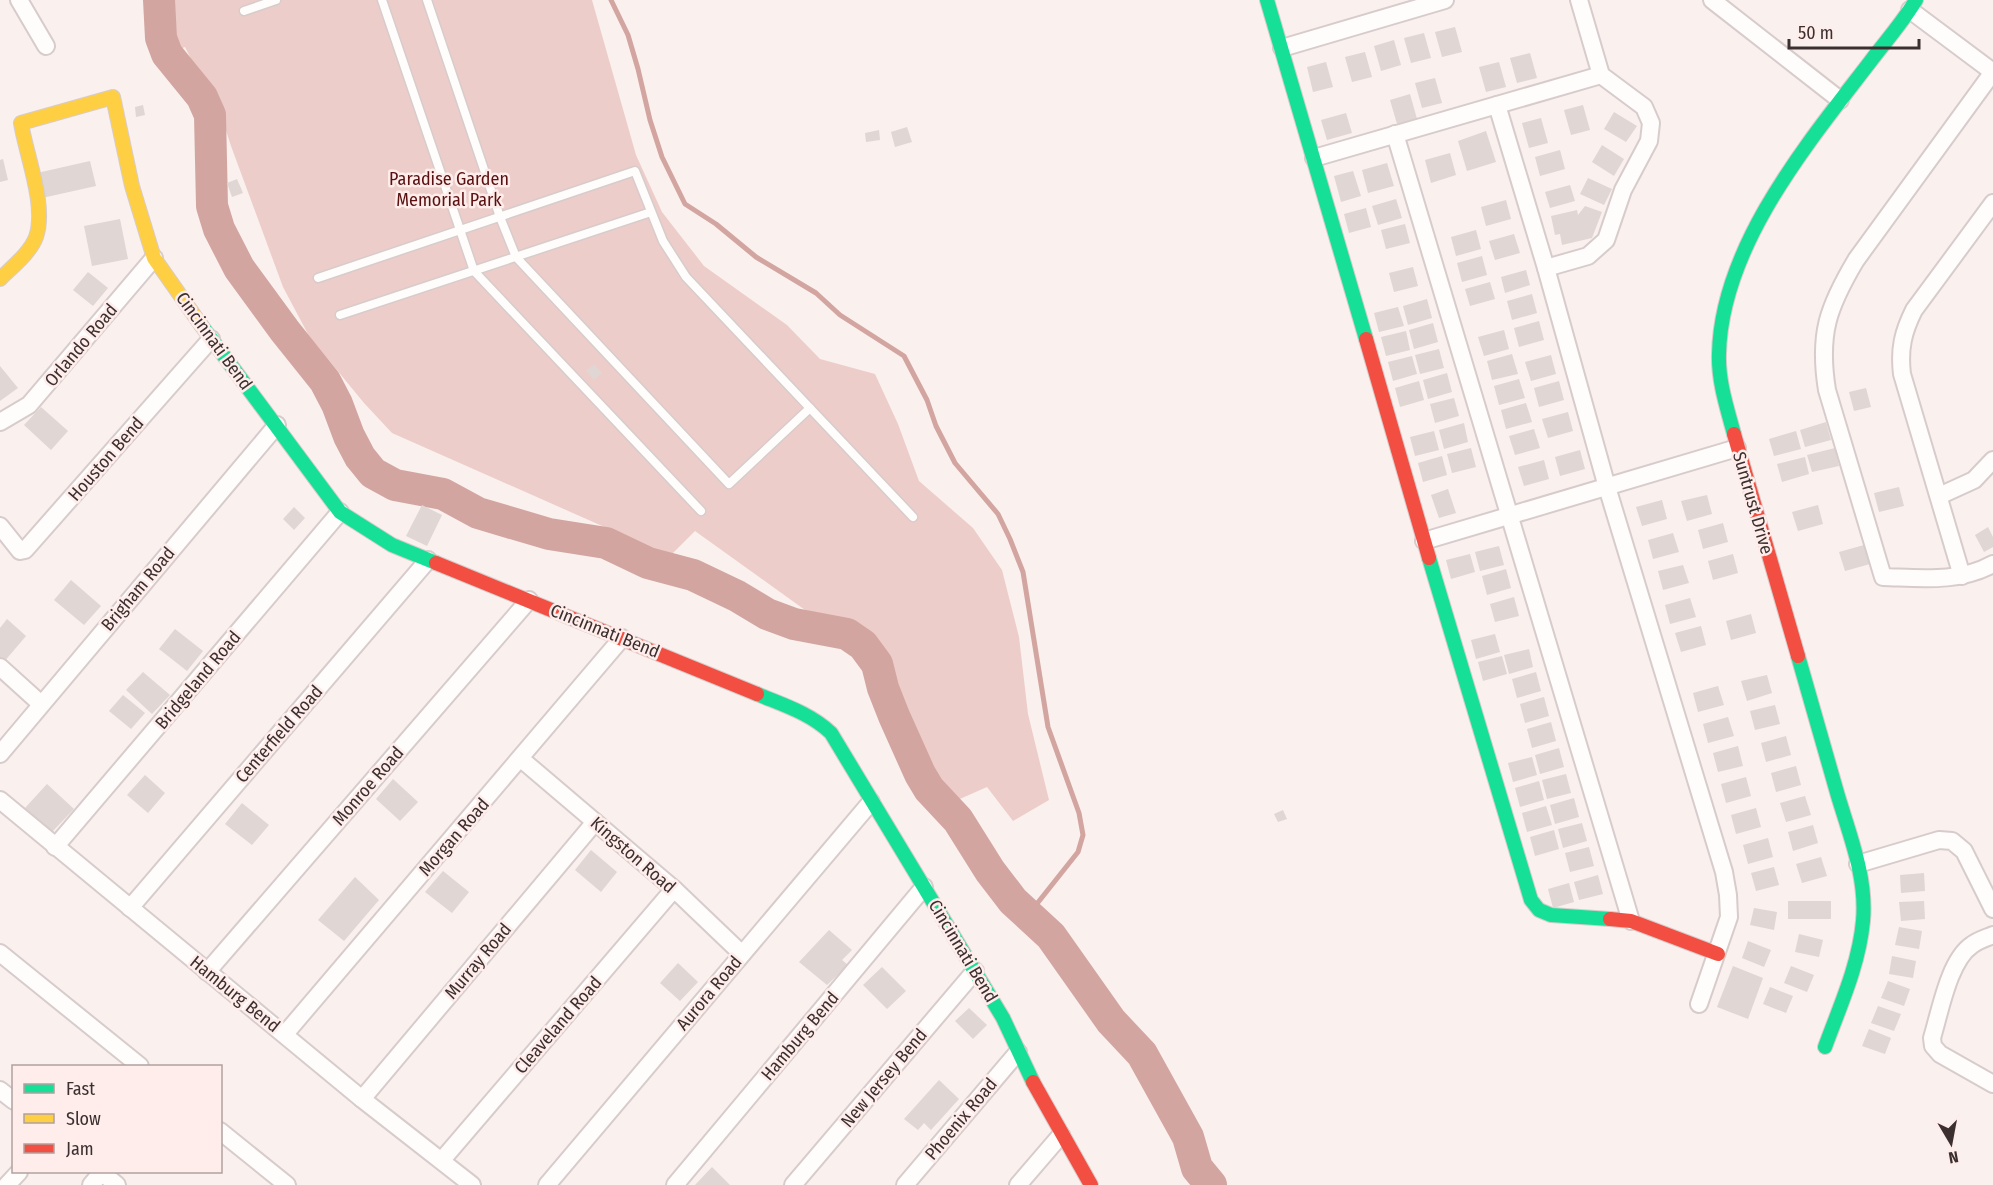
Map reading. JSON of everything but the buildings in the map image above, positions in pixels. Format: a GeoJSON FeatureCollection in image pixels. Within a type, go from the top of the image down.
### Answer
{"type":"FeatureCollection","features":[{"type":"Feature","properties":{"kind":"street"},"geometry":{"type":"LineString","coordinates":[[19,0],[46,46]]}},
{"type":"Feature","properties":{"kind":"street"},"geometry":{"type":"LineString","coordinates":[[1267,0],[1531,900],[1539,910],[1551,915],[1631,921],[1672,934],[1718,954]]}},
{"type":"Feature","properties":{"kind":"street"},"geometry":{"type":"LineString","coordinates":[[1282,48],[1445,0]]}},
{"type":"Feature","properties":{"kind":"street"},"geometry":{"type":"LineString","coordinates":[[1546,268],[1588,256],[1606,240],[1623,190],[1649,141],[1651,123],[1644,107],[1601,75],[1579,0]]}},
{"type":"Feature","properties":{"kind":"street"},"geometry":{"type":"LineString","coordinates":[[1712,0],[1840,100]]}},
{"type":"Feature","properties":{"kind":"street"},"geometry":{"type":"LineString","coordinates":[[1913,5],[1993,72],[1856,260],[1839,287],[1831,307],[1825,334],[1823,362],[1827,390],[1883,577],[1962,576],[1993,564]]}},
{"type":"Feature","properties":{"kind":"street","name":"Suntrust Drive"},"geometry":{"type":"LineString","coordinates":[[1825,1047],[1850,980],[1858,948],[1863,918],[1862,890],[1858,864],[1737,448],[1721,382],[1719,355],[1721,323],[1731,283],[1746,245],[1767,207],[1840,100],[1913,5]]}},
{"type":"Feature","properties":{"kind":"street"},"geometry":{"type":"LineString","coordinates":[[1314,158],[1601,75]]}},
{"type":"Feature","properties":{"kind":"street","name":"Cincinnati Bend"},"geometry":{"type":"LineString","coordinates":[[0,279],[36,237],[39,224],[22,121],[110,97],[115,99],[132,186],[154,258],[340,513],[392,545],[622,638],[805,714],[819,722],[831,733],[1003,1018],[1061,1135],[1091,1185]]}},
{"type":"Feature","properties":{"kind":"street"},"geometry":{"type":"LineString","coordinates":[[1497,105],[1546,268],[1607,487],[1724,872],[1729,917],[1699,1004]]}},
{"type":"Feature","properties":{"kind":"street"},"geometry":{"type":"LineString","coordinates":[[1395,134],[1631,921]]}},
{"type":"Feature","properties":{"kind":"street"},"geometry":{"type":"LineString","coordinates":[[1962,576],[1902,374],[1900,355],[1905,327],[1914,309],[1993,203]]}},
{"type":"Feature","properties":{"kind":"street","name":"Orlando Road"},"geometry":{"type":"LineString","coordinates":[[0,422],[29,405],[154,258]]}},
{"type":"Feature","properties":{"kind":"street","name":"Houston Bend"},"geometry":{"type":"LineString","coordinates":[[0,526],[20,551],[26,550],[211,339]]}},
{"type":"Feature","properties":{"kind":"street","name":"Brigham Road"},"geometry":{"type":"LineString","coordinates":[[0,754],[277,425]]}},
{"type":"Feature","properties":{"kind":"street"},"geometry":{"type":"LineString","coordinates":[[1424,541],[1737,448]]}},
{"type":"Feature","properties":{"kind":"street"},"geometry":{"type":"LineString","coordinates":[[1939,496],[1974,480],[1993,460]]}},
{"type":"Feature","properties":{"kind":"street","name":"Bridgeland Road"},"geometry":{"type":"LineString","coordinates":[[56,847],[340,513]]}},
{"type":"Feature","properties":{"kind":"street","name":"Centerfield Road"},"geometry":{"type":"LineString","coordinates":[[130,908],[429,560]]}},
{"type":"Feature","properties":{"kind":"street","name":"Monroe Road"},"geometry":{"type":"LineString","coordinates":[[207,972],[529,600]]}},
{"type":"Feature","properties":{"kind":"street","name":"Morgan Road"},"geometry":{"type":"LineString","coordinates":[[285,1035],[622,638]]}},
{"type":"Feature","properties":{"kind":"street"},"geometry":{"type":"LineString","coordinates":[[0,667],[41,704]]}},
{"type":"Feature","properties":{"kind":"street","name":"Kingston Road"},"geometry":{"type":"LineString","coordinates":[[521,759],[674,889],[742,954]]}},
{"type":"Feature","properties":{"kind":"street","name":"Hamburg Bend"},"geometry":{"type":"LineString","coordinates":[[0,800],[362,1099],[472,1185]]}},
{"type":"Feature","properties":{"kind":"street","name":"Aurora Road"},"geometry":{"type":"LineString","coordinates":[[547,1185],[871,802]]}},
{"type":"Feature","properties":{"kind":"street","name":"Murray Road"},"geometry":{"type":"LineString","coordinates":[[362,1099],[595,822]]}},
{"type":"Feature","properties":{"kind":"street"},"geometry":{"type":"LineString","coordinates":[[1858,864],[1939,840],[1952,841],[1964,851],[1993,909]]}},
{"type":"Feature","properties":{"kind":"street","name":"Hamburg Bend"},"geometry":{"type":"LineString","coordinates":[[675,1185],[924,887]]}},
{"type":"Feature","properties":{"kind":"street","name":"Cleaveland Road"},"geometry":{"type":"LineString","coordinates":[[442,1161],[674,889]]}},
{"type":"Feature","properties":{"kind":"street"},"geometry":{"type":"LineString","coordinates":[[1993,935],[1971,945],[1959,960],[1951,975],[1932,1038],[1933,1046],[1940,1054],[1993,1084]]}},
{"type":"Feature","properties":{"kind":"street"},"geometry":{"type":"LineString","coordinates":[[0,953],[139,1065]]}},
{"type":"Feature","properties":{"kind":"street","name":"New Jersey Bend"},"geometry":{"type":"LineString","coordinates":[[793,1185],[975,971]]}},
{"type":"Feature","properties":{"kind":"street","name":"Phoenix Road"},"geometry":{"type":"LineString","coordinates":[[905,1185],[1018,1052]]}},
{"type":"Feature","properties":{"kind":"street"},"geometry":{"type":"LineString","coordinates":[[222,1133],[287,1185]]}},
{"type":"Feature","properties":{"kind":"street"},"geometry":{"type":"LineString","coordinates":[[1018,1185],[1061,1135]]}},
{"type":"Feature","properties":{"kind":"street"},"geometry":{"type":"LineString","coordinates":[[7,1185],[17,1173]]}},
{"type":"Feature","properties":{"kind":"street"},"geometry":{"type":"LineString","coordinates":[[98,1176],[117,1185]]}},
{"type":"Feature","properties":{"kind":"lane"},"geometry":{"type":"LineString","coordinates":[[244,11],[276,0]]}},
{"type":"Feature","properties":{"kind":"lane"},"geometry":{"type":"LineString","coordinates":[[382,0],[474,271],[701,512]]}},
{"type":"Feature","properties":{"kind":"lane"},"geometry":{"type":"LineString","coordinates":[[427,0],[500,217],[516,256],[729,484],[810,408]]}},
{"type":"Feature","properties":{"kind":"lane"},"geometry":{"type":"LineString","coordinates":[[318,278],[635,171],[663,241],[678,267],[913,517]]}},
{"type":"Feature","properties":{"kind":"lane"},"geometry":{"type":"LineString","coordinates":[[340,315],[651,212]]}},
{"type":"Feature","properties":{"kind":"green space","name":"Paradise Garden Memorial Park"},"geometry":{"type":"Polygon","coordinates":[[[159,0],[592,0],[636,155],[662,212],[704,266],[787,325],[820,359],[875,374],[898,424],[919,481],[973,528],[1002,570],[1019,637],[1028,714],[1049,800],[1013,821],[987,787],[953,802],[909,739],[891,704],[877,641],[859,625],[805,610],[695,531],[670,556],[392,433],[309,336],[283,287],[214,93],[194,65],[185,47],[167,54],[161,38],[159,0]]]}},
{"type":"Feature","properties":{"kind":"waterway"},"geometry":{"type":"LineString","coordinates":[[159,0],[161,38],[167,54],[202,97],[210,115],[212,206],[219,229],[239,268],[325,381],[349,436],[360,457],[373,473],[395,485],[443,494],[478,513],[549,534],[606,543],[648,563],[693,575],[737,596],[767,614],[794,624],[847,634],[863,645],[877,664],[894,716],[929,789],[958,820],[990,871],[1013,901],[1051,936],[1111,1021],[1142,1054],[1188,1137],[1197,1168],[1211,1185]]}},
{"type":"Feature","properties":{"kind":"waterway"},"geometry":{"type":"LineString","coordinates":[[611,0],[628,35],[662,157],[685,204],[716,224],[756,257],[816,293],[840,315],[904,356],[927,400],[936,426],[955,463],[998,514],[1010,539],[1023,572],[1048,727],[1079,813],[1083,835],[1078,852],[1028,915]]}},
{"type":"Feature","properties":{"kind":"traffic: fast"},"geometry":{"type":"LineString","coordinates":[[1267,0],[1366,339]]}},
{"type":"Feature","properties":{"kind":"traffic: fast"},"geometry":{"type":"LineString","coordinates":[[1734,434],[1721,384],[1719,354],[1723,314],[1735,275],[1751,236],[1795,162],[1916,0]]}},
{"type":"Feature","properties":{"kind":"traffic: fast"},"geometry":{"type":"LineString","coordinates":[[201,325],[340,512],[392,545],[436,563]]}},
{"type":"Feature","properties":{"kind":"traffic: fast"},"geometry":{"type":"LineString","coordinates":[[1429,558],[1531,900],[1539,910],[1551,915],[1610,919]]}},
{"type":"Feature","properties":{"kind":"traffic: fast"},"geometry":{"type":"LineString","coordinates":[[1798,656],[1852,842],[1860,873],[1864,905],[1857,953],[1825,1047]]}},
{"type":"Feature","properties":{"kind":"traffic: fast"},"geometry":{"type":"LineString","coordinates":[[757,694],[805,715],[831,733],[1003,1018],[1033,1082]]}},
{"type":"Feature","properties":{"kind":"traffic: slow"},"geometry":{"type":"LineString","coordinates":[[0,279],[30,249],[39,225],[37,196],[21,123],[113,97],[132,186],[154,258],[201,325]]}},
{"type":"Feature","properties":{"kind":"traffic: jam"},"geometry":{"type":"LineString","coordinates":[[1366,339],[1429,558]]}},
{"type":"Feature","properties":{"kind":"traffic: jam"},"geometry":{"type":"LineString","coordinates":[[1734,434],[1798,656]]}},
{"type":"Feature","properties":{"kind":"traffic: jam"},"geometry":{"type":"LineString","coordinates":[[436,563],[757,694]]}},
{"type":"Feature","properties":{"kind":"traffic: jam"},"geometry":{"type":"LineString","coordinates":[[1610,919],[1631,921],[1718,954]]}},
{"type":"Feature","properties":{"kind":"traffic: jam"},"geometry":{"type":"LineString","coordinates":[[1033,1082],[1091,1185]]}}]}
